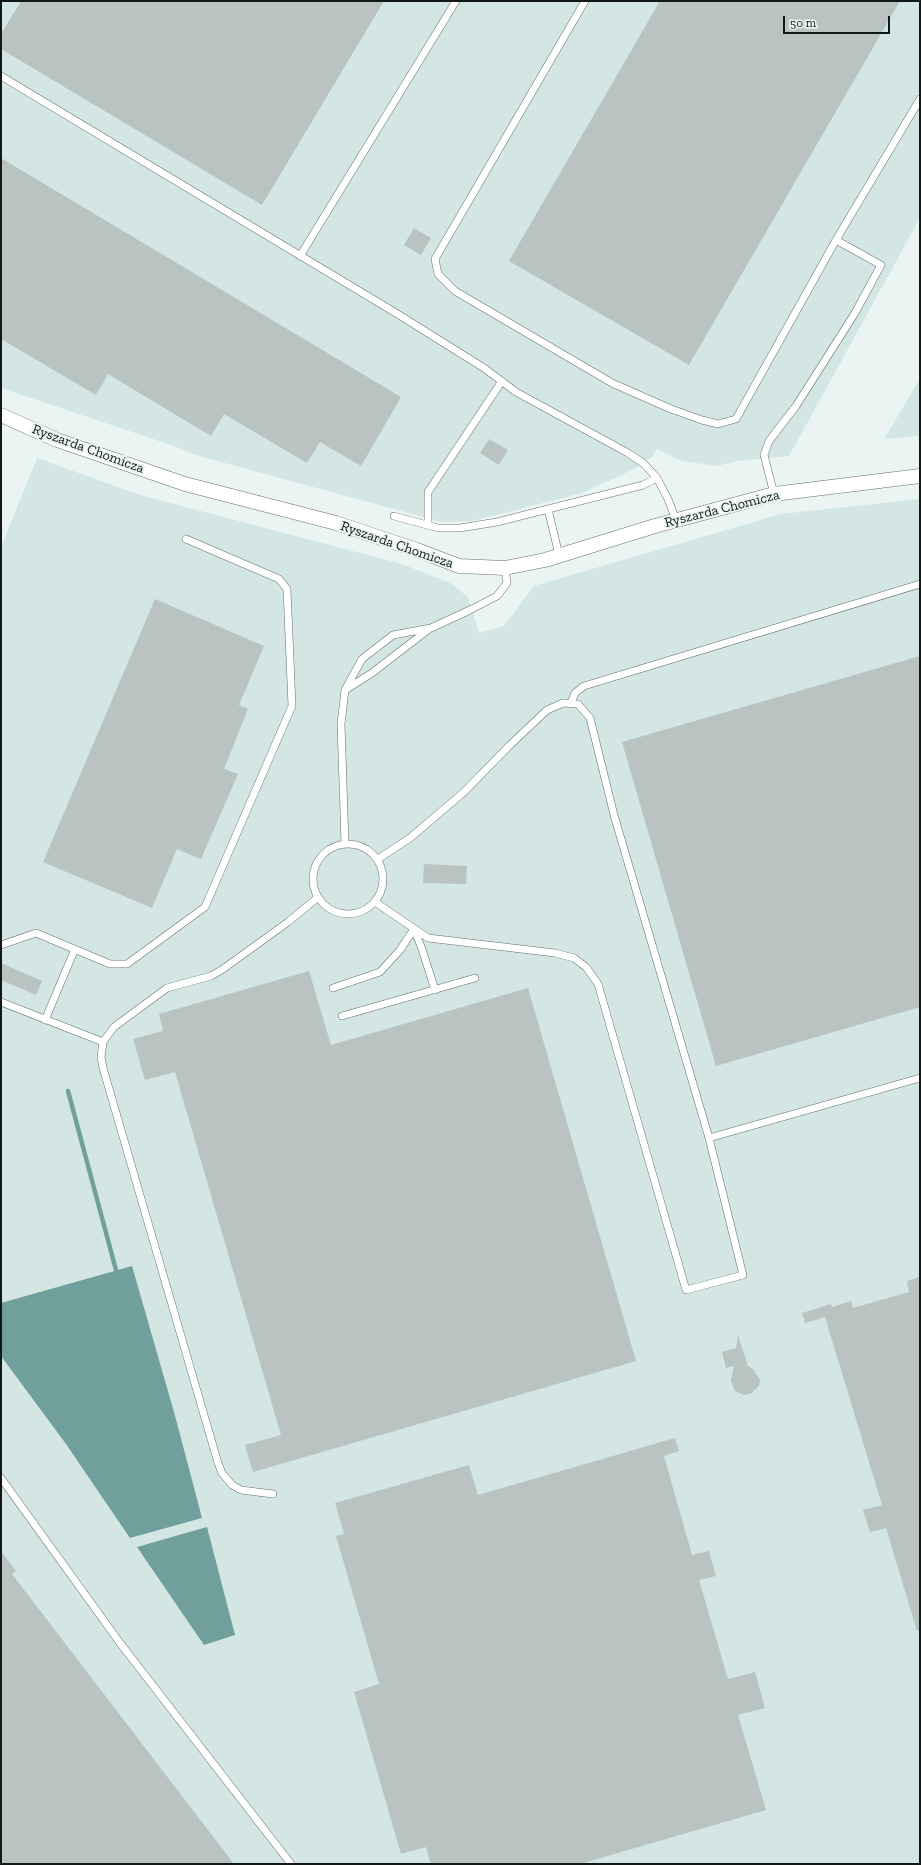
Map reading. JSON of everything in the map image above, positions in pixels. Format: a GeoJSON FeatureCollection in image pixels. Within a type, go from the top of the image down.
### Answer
{"type":"FeatureCollection","features":[{"type":"Feature","properties":{"kind":"street","name":"Ryszarda Chomicza"},"geometry":{"type":"LineString","coordinates":[[1,415],[57,440],[185,484],[336,523],[417,550],[459,566],[505,568],[559,555],[676,520],[774,494],[920,476]]}},
{"type":"Feature","properties":{"kind":"lane"},"geometry":{"type":"LineString","coordinates":[[300,256],[456,1]]}},
{"type":"Feature","properties":{"kind":"lane"},"geometry":{"type":"LineString","coordinates":[[585,1],[435,259],[438,274],[455,292],[612,383],[671,409],[718,424],[736,419],[836,240],[920,99]]}},
{"type":"Feature","properties":{"kind":"lane"},"geometry":{"type":"LineString","coordinates":[[1,76],[396,313],[502,381],[516,392],[628,453],[643,463],[657,478],[668,499],[676,520]]}},
{"type":"Feature","properties":{"kind":"lane"},"geometry":{"type":"LineString","coordinates":[[774,494],[764,455],[769,441],[796,406],[851,320],[881,265],[836,240]]}},
{"type":"Feature","properties":{"kind":"lane"},"geometry":{"type":"LineString","coordinates":[[428,525],[428,492],[502,381]]}},
{"type":"Feature","properties":{"kind":"lane"},"geometry":{"type":"LineString","coordinates":[[394,516],[438,528],[460,528],[497,522],[643,485],[657,478]]}},
{"type":"Feature","properties":{"kind":"lane"},"geometry":{"type":"LineString","coordinates":[[548,509],[559,555]]}},
{"type":"Feature","properties":{"kind":"lane"},"geometry":{"type":"LineString","coordinates":[[1,945],[36,933],[110,964],[127,964],[205,907],[292,706],[287,589],[279,579],[186,539]]}},
{"type":"Feature","properties":{"kind":"lane"},"geometry":{"type":"LineString","coordinates":[[345,690],[372,673],[431,628],[497,596],[507,583],[505,568]]}},
{"type":"Feature","properties":{"kind":"lane"},"geometry":{"type":"LineString","coordinates":[[571,703],[575,693],[584,686],[920,584]]}},
{"type":"Feature","properties":{"kind":"lane"},"geometry":{"type":"LineString","coordinates":[[345,843],[341,724],[345,690],[362,658],[392,635],[431,628]]}},
{"type":"Feature","properties":{"kind":"lane"},"geometry":{"type":"LineString","coordinates":[[375,902],[428,938],[555,953],[574,958],[586,967],[598,984],[686,1290],[743,1275],[709,1138],[614,815],[590,718],[578,704],[563,703],[547,710],[464,792],[410,838],[378,859]]}},
{"type":"Feature","properties":{"kind":"lane"},"geometry":{"type":"LineString","coordinates":[[345,843],[359,845],[369,850],[378,859],[384,880],[381,892],[375,902],[366,909],[355,913],[343,914],[332,910],[317,898],[312,882],[313,871],[318,860],[325,851],[336,845],[345,843]]}},
{"type":"Feature","properties":{"kind":"lane"},"geometry":{"type":"LineString","coordinates":[[273,1494],[240,1490],[232,1485],[222,1473],[218,1463],[101,1057],[103,1042],[114,1027],[167,988],[211,976],[223,969],[288,922],[317,898]]}},
{"type":"Feature","properties":{"kind":"lane"},"geometry":{"type":"LineString","coordinates":[[333,988],[380,972],[400,950],[414,929]]}},
{"type":"Feature","properties":{"kind":"lane"},"geometry":{"type":"LineString","coordinates":[[414,929],[422,949],[434,990]]}},
{"type":"Feature","properties":{"kind":"lane"},"geometry":{"type":"LineString","coordinates":[[45,1020],[75,949]]}},
{"type":"Feature","properties":{"kind":"lane"},"geometry":{"type":"LineString","coordinates":[[342,1016],[475,978]]}},
{"type":"Feature","properties":{"kind":"lane"},"geometry":{"type":"LineString","coordinates":[[1,1002],[103,1042]]}},
{"type":"Feature","properties":{"kind":"lane"},"geometry":{"type":"LineString","coordinates":[[709,1138],[920,1078]]}},
{"type":"Feature","properties":{"kind":"lane"},"geometry":{"type":"LineString","coordinates":[[1,1478],[120,1643],[291,1864]]}},
{"type":"Feature","properties":{"kind":"shaded area"},"geometry":{"type":"Polygon","coordinates":[[[1,1],[920,1],[920,218],[789,456],[737,461],[717,466],[682,461],[657,449],[652,457],[636,468],[582,493],[473,521],[442,522],[199,456],[174,446],[1,388],[1,1]]]}},
{"type":"Feature","properties":{"kind":"shaded area"},"geometry":{"type":"Polygon","coordinates":[[[920,379],[920,436],[884,439],[915,387],[920,379]]]}},
{"type":"Feature","properties":{"kind":"shaded area"},"geometry":{"type":"Polygon","coordinates":[[[37,458],[140,495],[402,564],[450,583],[468,597],[479,633],[504,626],[534,586],[781,514],[920,499],[920,1864],[1,1864],[1,547],[37,458]]]}},
{"type":"Feature","properties":{"kind":"water"},"geometry":{"type":"Polygon","coordinates":[[[132,1266],[174,1412],[66,1444],[1,1356],[1,1303],[132,1266]]]}},
{"type":"Feature","properties":{"kind":"water"},"geometry":{"type":"Polygon","coordinates":[[[174,1412],[202,1518],[130,1538],[66,1444],[174,1412]]]}},
{"type":"Feature","properties":{"kind":"water"},"geometry":{"type":"Polygon","coordinates":[[[207,1527],[235,1635],[204,1645],[137,1547],[207,1527]]]}},
{"type":"Feature","properties":{"kind":"building"},"geometry":{"type":"Polygon","coordinates":[[[21,1],[384,1],[262,205],[1,49],[1,34],[21,1]]]}},
{"type":"Feature","properties":{"kind":"building"},"geometry":{"type":"Polygon","coordinates":[[[660,1],[900,1],[689,365],[509,261],[660,1]]]}},
{"type":"Feature","properties":{"kind":"building"},"geometry":{"type":"Polygon","coordinates":[[[1,158],[401,397],[361,466],[320,442],[307,463],[224,414],[211,436],[108,374],[96,395],[1,339],[1,158]]]}},
{"type":"Feature","properties":{"kind":"building"},"geometry":{"type":"Polygon","coordinates":[[[414,228],[431,238],[421,255],[404,245],[414,228]]]}},
{"type":"Feature","properties":{"kind":"building"},"geometry":{"type":"Polygon","coordinates":[[[489,439],[508,450],[499,465],[480,453],[489,439]]]}},
{"type":"Feature","properties":{"kind":"building"},"geometry":{"type":"Polygon","coordinates":[[[155,599],[264,646],[239,705],[248,709],[224,769],[238,774],[201,859],[177,849],[152,908],[43,862],[155,599]]]}},
{"type":"Feature","properties":{"kind":"building"},"geometry":{"type":"Polygon","coordinates":[[[920,656],[920,1007],[716,1066],[622,742],[920,656]]]}},
{"type":"Feature","properties":{"kind":"building"},"geometry":{"type":"Polygon","coordinates":[[[424,864],[467,866],[466,884],[423,883],[424,864]]]}},
{"type":"Feature","properties":{"kind":"building"},"geometry":{"type":"Polygon","coordinates":[[[1,963],[42,981],[36,995],[1,980],[1,963]]]}},
{"type":"Feature","properties":{"kind":"building"},"geometry":{"type":"Polygon","coordinates":[[[309,971],[331,1045],[528,988],[636,1361],[253,1472],[245,1445],[281,1435],[175,1072],[145,1080],[133,1039],[163,1031],[159,1014],[309,971]]]}},
{"type":"Feature","properties":{"kind":"building"},"geometry":{"type":"Polygon","coordinates":[[[920,1277],[920,1630],[917,1631],[886,1528],[870,1532],[863,1510],[882,1505],[825,1317],[805,1323],[802,1313],[831,1304],[832,1307],[851,1301],[853,1308],[909,1292],[907,1281],[920,1277]]]}},
{"type":"Feature","properties":{"kind":"building"},"geometry":{"type":"Polygon","coordinates":[[[738,1335],[748,1366],[754,1370],[760,1380],[759,1386],[750,1394],[744,1395],[735,1391],[731,1381],[734,1366],[726,1368],[722,1352],[736,1348],[738,1335]]]}},
{"type":"Feature","properties":{"kind":"building"},"geometry":{"type":"Polygon","coordinates":[[[675,1438],[679,1451],[664,1456],[692,1555],[709,1551],[716,1576],[699,1580],[728,1679],[755,1672],[765,1708],[738,1715],[766,1810],[580,1864],[431,1864],[426,1847],[401,1854],[354,1692],[379,1684],[336,1536],[344,1534],[335,1503],[469,1465],[478,1495],[675,1438]]]}},
{"type":"Feature","properties":{"kind":"building"},"geometry":{"type":"Polygon","coordinates":[[[1,1551],[16,1571],[12,1574],[234,1864],[1,1864],[1,1551]]]}},
{"type":"Feature","properties":{"kind":"waterway"},"geometry":{"type":"LineString","coordinates":[[68,1091],[116,1270]]}}]}
